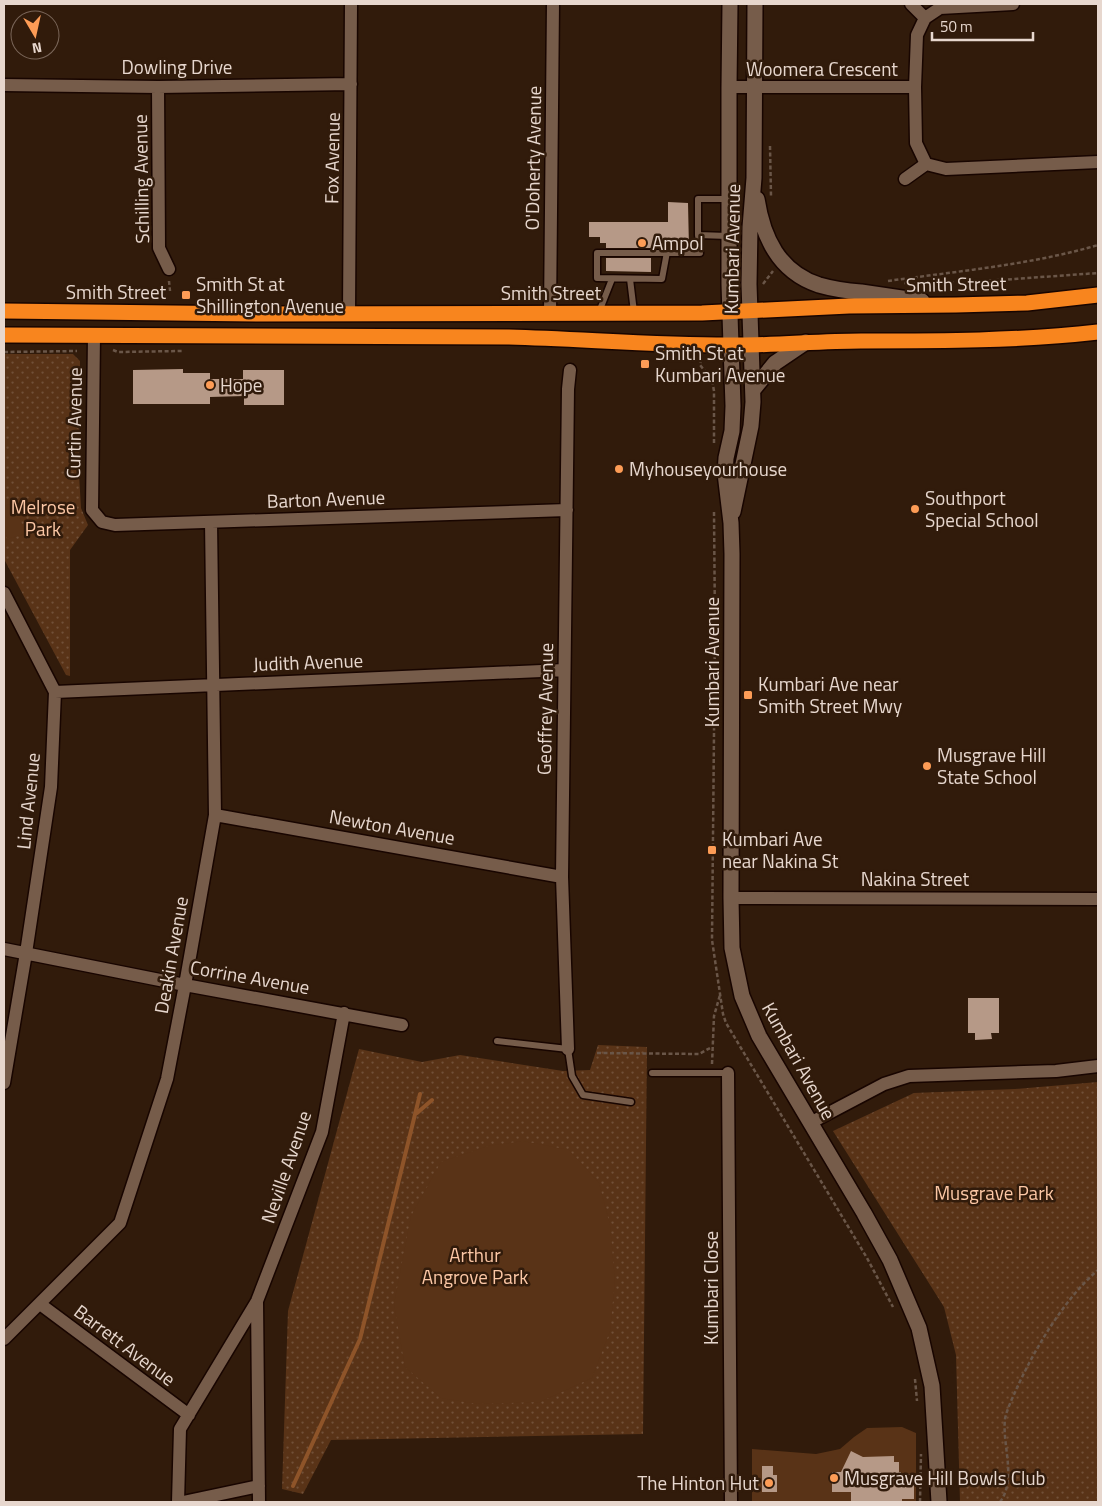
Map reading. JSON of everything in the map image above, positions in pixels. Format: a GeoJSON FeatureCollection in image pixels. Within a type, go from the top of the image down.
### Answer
{"type":"FeatureCollection","features":[{"type":"Feature","properties":{"kind":"highway","name":"Smith Street"},"geometry":{"type":"LineString","coordinates":[[4,311],[256,314],[730,312],[849,306],[1027,303],[1098,295]]}},
{"type":"Feature","properties":{"kind":"highway"},"geometry":{"type":"LineString","coordinates":[[4,335],[519,337],[673,344],[752,345],[806,342],[992,340],[1098,332]]}},
{"type":"Feature","properties":{"kind":"main road","name":"Kumbari Avenue"},"geometry":{"type":"LineString","coordinates":[[730,4],[730,345],[733,406],[732,431],[725,473],[731,523],[732,574],[732,948],[742,996],[759,1036],[890,1260],[919,1328],[932,1386],[939,1502]]}},
{"type":"Feature","properties":{"kind":"main road","name":"Kumbari Avenue"},"geometry":{"type":"LineString","coordinates":[[731,523],[751,426],[753,390],[750,236],[754,178],[755,4]]}},
{"type":"Feature","properties":{"kind":"main road"},"geometry":{"type":"LineString","coordinates":[[754,178],[760,217],[768,239],[782,260],[801,277],[834,289],[956,305]]}},
{"type":"Feature","properties":{"kind":"main road"},"geometry":{"type":"LineString","coordinates":[[753,390],[775,363],[806,342]]}},
{"type":"Feature","properties":{"kind":"street","name":"Fox Avenue"},"geometry":{"type":"LineString","coordinates":[[349,313],[351,4]]}},
{"type":"Feature","properties":{"kind":"street","name":"O'Doherty Avenue"},"geometry":{"type":"LineString","coordinates":[[550,314],[553,4]]}},
{"type":"Feature","properties":{"kind":"street"},"geometry":{"type":"LineString","coordinates":[[911,4],[924,18],[940,8],[1014,4]]}},
{"type":"Feature","properties":{"kind":"street","name":"Woomera Crescent"},"geometry":{"type":"LineString","coordinates":[[924,18],[917,35],[915,87],[916,143],[926,164]]}},
{"type":"Feature","properties":{"kind":"street","name":"Dowling Drive"},"geometry":{"type":"LineString","coordinates":[[4,86],[158,87],[351,84]]}},
{"type":"Feature","properties":{"kind":"street","name":"Schilling Avenue"},"geometry":{"type":"LineString","coordinates":[[158,87],[159,248],[169,269]]}},
{"type":"Feature","properties":{"kind":"street","name":"Woomera Crescent"},"geometry":{"type":"LineString","coordinates":[[729,87],[915,87]]}},
{"type":"Feature","properties":{"kind":"street"},"geometry":{"type":"LineString","coordinates":[[905,179],[926,164],[946,169],[1098,162]]}},
{"type":"Feature","properties":{"kind":"street","name":"Curtin Avenue"},"geometry":{"type":"LineString","coordinates":[[92,510],[94,336]]}},
{"type":"Feature","properties":{"kind":"street","name":"Geoffrey Avenue"},"geometry":{"type":"LineString","coordinates":[[568,1049],[562,877],[568,389],[570,370]]}},
{"type":"Feature","properties":{"kind":"street","name":"Barton Avenue"},"geometry":{"type":"LineString","coordinates":[[92,510],[102,522],[115,526],[567,510]]}},
{"type":"Feature","properties":{"kind":"street","name":"Deakin Avenue"},"geometry":{"type":"LineString","coordinates":[[4,1339],[120,1223],[167,1079],[215,815],[211,522]]}},
{"type":"Feature","properties":{"kind":"street","name":"Lind Avenue"},"geometry":{"type":"LineString","coordinates":[[4,592],[55,692],[51,787],[4,1083]]}},
{"type":"Feature","properties":{"kind":"street","name":"Judith Avenue"},"geometry":{"type":"LineString","coordinates":[[55,692],[564,670]]}},
{"type":"Feature","properties":{"kind":"street","name":"Newton Avenue"},"geometry":{"type":"LineString","coordinates":[[215,815],[562,877]]}},
{"type":"Feature","properties":{"kind":"street","name":"Nakina Street"},"geometry":{"type":"LineString","coordinates":[[731,898],[1098,898]]}},
{"type":"Feature","properties":{"kind":"street","name":"Corrine Avenue"},"geometry":{"type":"LineString","coordinates":[[4,949],[402,1025]]}},
{"type":"Feature","properties":{"kind":"street","name":"Neville Avenue"},"geometry":{"type":"LineString","coordinates":[[178,1502],[180,1429],[257,1301],[322,1132],[344,1013]]}},
{"type":"Feature","properties":{"kind":"street"},"geometry":{"type":"LineString","coordinates":[[810,1123],[884,1084],[909,1076],[1056,1071],[1098,1066]]}},
{"type":"Feature","properties":{"kind":"street","name":"Kumbari Close"},"geometry":{"type":"LineString","coordinates":[[728,1073],[730,1502]]}},
{"type":"Feature","properties":{"kind":"street","name":"Neville Avenue"},"geometry":{"type":"LineString","coordinates":[[257,1301],[260,1502]]}},
{"type":"Feature","properties":{"kind":"street","name":"Barrett Avenue"},"geometry":{"type":"LineString","coordinates":[[40,1304],[189,1415]]}},
{"type":"Feature","properties":{"kind":"street"},"geometry":{"type":"LineString","coordinates":[[183,1502],[259,1486]]}},
{"type":"Feature","properties":{"kind":"lane"},"geometry":{"type":"LineString","coordinates":[[667,252],[662,279],[597,278],[597,253],[667,252],[700,253],[698,200],[730,199]]}},
{"type":"Feature","properties":{"kind":"lane"},"geometry":{"type":"LineString","coordinates":[[698,235],[730,236]]}},
{"type":"Feature","properties":{"kind":"lane"},"geometry":{"type":"LineString","coordinates":[[630,278],[635,313]]}},
{"type":"Feature","properties":{"kind":"lane"},"geometry":{"type":"LineString","coordinates":[[599,313],[612,279]]}},
{"type":"Feature","properties":{"kind":"lane"},"geometry":{"type":"LineString","coordinates":[[497,1041],[568,1049],[572,1076],[583,1095],[630,1102]]}},
{"type":"Feature","properties":{"kind":"lane"},"geometry":{"type":"LineString","coordinates":[[652,1073],[728,1073]]}},
{"type":"Feature","properties":{"kind":"path"},"geometry":{"type":"LineString","coordinates":[[770,144],[771,202]]}},
{"type":"Feature","properties":{"kind":"path"},"geometry":{"type":"LineString","coordinates":[[880,282],[1013,263],[1098,245]]}},
{"type":"Feature","properties":{"kind":"path"},"geometry":{"type":"LineString","coordinates":[[760,284],[764,284],[777,266]]}},
{"type":"Feature","properties":{"kind":"path"},"geometry":{"type":"LineString","coordinates":[[889,283],[972,282],[1098,273]]}},
{"type":"Feature","properties":{"kind":"path"},"geometry":{"type":"LineString","coordinates":[[4,352],[79,350]]}},
{"type":"Feature","properties":{"kind":"path"},"geometry":{"type":"LineString","coordinates":[[702,355],[700,365],[712,380],[714,391],[714,448]]}},
{"type":"Feature","properties":{"kind":"path"},"geometry":{"type":"LineString","coordinates":[[714,506],[715,630],[712,940],[723,1014],[726,1023],[868,1258],[897,1314]]}},
{"type":"Feature","properties":{"kind":"path"},"geometry":{"type":"LineString","coordinates":[[711,1073],[714,1016],[720,993]]}},
{"type":"Feature","properties":{"kind":"path"},"geometry":{"type":"LineString","coordinates":[[596,1053],[699,1054],[712,1047]]}},
{"type":"Feature","properties":{"kind":"path"},"geometry":{"type":"LineString","coordinates":[[1000,1502],[1003,1498],[1007,1481],[1005,1419],[1009,1407],[1025,1370],[1060,1312],[1073,1294],[1098,1270]]}},
{"type":"Feature","properties":{"kind":"path"},"geometry":{"type":"LineString","coordinates":[[914,1377],[918,1404]]}},
{"type":"Feature","properties":{"kind":"path"},"geometry":{"type":"LineString","coordinates":[[920,1502],[921,1452]]}},
{"type":"Feature","properties":{"kind":"green space","name":"Melrose Park"},"geometry":{"type":"Polygon","coordinates":[[[4,354],[73,354],[80,361],[79,474],[81,508],[88,525],[70,550],[70,676],[66,675],[4,559],[4,354]]]}},
{"type":"Feature","properties":{"kind":"green space"},"geometry":{"type":"Polygon","coordinates":[[[15,503],[25,534],[7,539],[4,529],[4,506],[15,503]]]}},
{"type":"Feature","properties":{"kind":"green space","name":"Arthur Angrove Park"},"geometry":{"type":"Polygon","coordinates":[[[598,1045],[647,1047],[643,1434],[331,1440],[303,1494],[282,1489],[288,1311],[359,1049],[422,1062],[460,1055],[563,1071],[590,1070],[598,1045]]]}},
{"type":"Feature","properties":{"kind":"green space","name":"Musgrave Park"},"geometry":{"type":"Polygon","coordinates":[[[1098,1082],[1098,1502],[960,1502],[956,1355],[944,1307],[833,1131],[914,1093],[1015,1089],[1098,1082]]]}},
{"type":"Feature","properties":{"kind":"green space"},"geometry":{"type":"Polygon","coordinates":[[[523,1141],[569,1150],[599,1183],[610,1225],[615,1280],[610,1331],[592,1378],[540,1402],[478,1404],[441,1398],[405,1367],[394,1304],[411,1216],[441,1162],[488,1146],[523,1141]]]}},
{"type":"Feature","properties":{"kind":"green space","name":"Musgrave Hill Bowls Club"},"geometry":{"type":"Polygon","coordinates":[[[902,1427],[916,1433],[916,1502],[752,1502],[752,1449],[816,1454],[840,1449],[867,1428],[902,1427]]]}},
{"type":"Feature","properties":{"kind":"building"},"geometry":{"type":"Polygon","coordinates":[[[668,202],[688,203],[689,248],[606,248],[606,243],[600,243],[600,237],[589,237],[589,222],[668,222],[668,202]]]}},
{"type":"Feature","properties":{"kind":"building"},"geometry":{"type":"Polygon","coordinates":[[[606,258],[651,258],[651,272],[606,271],[606,258]]]}},
{"type":"Feature","properties":{"kind":"building"},"geometry":{"type":"Polygon","coordinates":[[[183,369],[183,373],[210,373],[210,379],[243,379],[243,370],[284,370],[284,405],[244,405],[244,396],[210,397],[210,404],[133,404],[133,370],[183,369]]]}},
{"type":"Feature","properties":{"kind":"building"},"geometry":{"type":"Polygon","coordinates":[[[968,998],[999,998],[999,1033],[991,1033],[992,1039],[975,1040],[975,1033],[968,1033],[968,998]]]}},
{"type":"Feature","properties":{"kind":"building"},"geometry":{"type":"Polygon","coordinates":[[[851,1451],[863,1457],[894,1456],[894,1462],[899,1462],[899,1472],[901,1474],[914,1474],[914,1499],[902,1499],[902,1502],[851,1502],[851,1492],[832,1492],[832,1472],[841,1472],[851,1451]]]}},
{"type":"Feature","properties":{"kind":"building","name":"The Hinton Hut"},"geometry":{"type":"Polygon","coordinates":[[[762,1466],[773,1466],[773,1475],[777,1475],[777,1492],[762,1492],[762,1466]]]}},
{"type":"Feature","properties":{"kind":"waterway"},"geometry":{"type":"LineString","coordinates":[[293,1486],[360,1339],[420,1094]]}},
{"type":"Feature","properties":{"kind":"waterway"},"geometry":{"type":"LineString","coordinates":[[417,1113],[432,1100]]}},
{"type":"Feature","properties":{"kind":"place","name":"Ampol"},"geometry":{"type":"Point","coordinates":[642,243]}},
{"type":"Feature","properties":{"kind":"place","name":"Smith St at Shillington Avenue"},"geometry":{"type":"Point","coordinates":[186,295]}},
{"type":"Feature","properties":{"kind":"place","name":"Smith St at Kumbari Avenue"},"geometry":{"type":"Point","coordinates":[645,364]}},
{"type":"Feature","properties":{"kind":"place","name":"Hope"},"geometry":{"type":"Point","coordinates":[210,385]}},
{"type":"Feature","properties":{"kind":"place","name":"Myhouseyourhouse"},"geometry":{"type":"Point","coordinates":[619,469]}},
{"type":"Feature","properties":{"kind":"place","name":"Southport Special School"},"geometry":{"type":"Point","coordinates":[915,509]}},
{"type":"Feature","properties":{"kind":"place","name":"Kumbari Ave near Smith Street Mwy"},"geometry":{"type":"Point","coordinates":[748,695]}},
{"type":"Feature","properties":{"kind":"place","name":"Musgrave Hill State School"},"geometry":{"type":"Point","coordinates":[927,766]}},
{"type":"Feature","properties":{"kind":"place","name":"Kumbari Ave near Nakina St"},"geometry":{"type":"Point","coordinates":[712,850]}},
{"type":"Feature","properties":{"kind":"place","name":"Musgrave Hill Bowls Club"},"geometry":{"type":"Point","coordinates":[834,1478]}},
{"type":"Feature","properties":{"kind":"place","name":"The Hinton Hut"},"geometry":{"type":"Point","coordinates":[769,1483]}}]}
